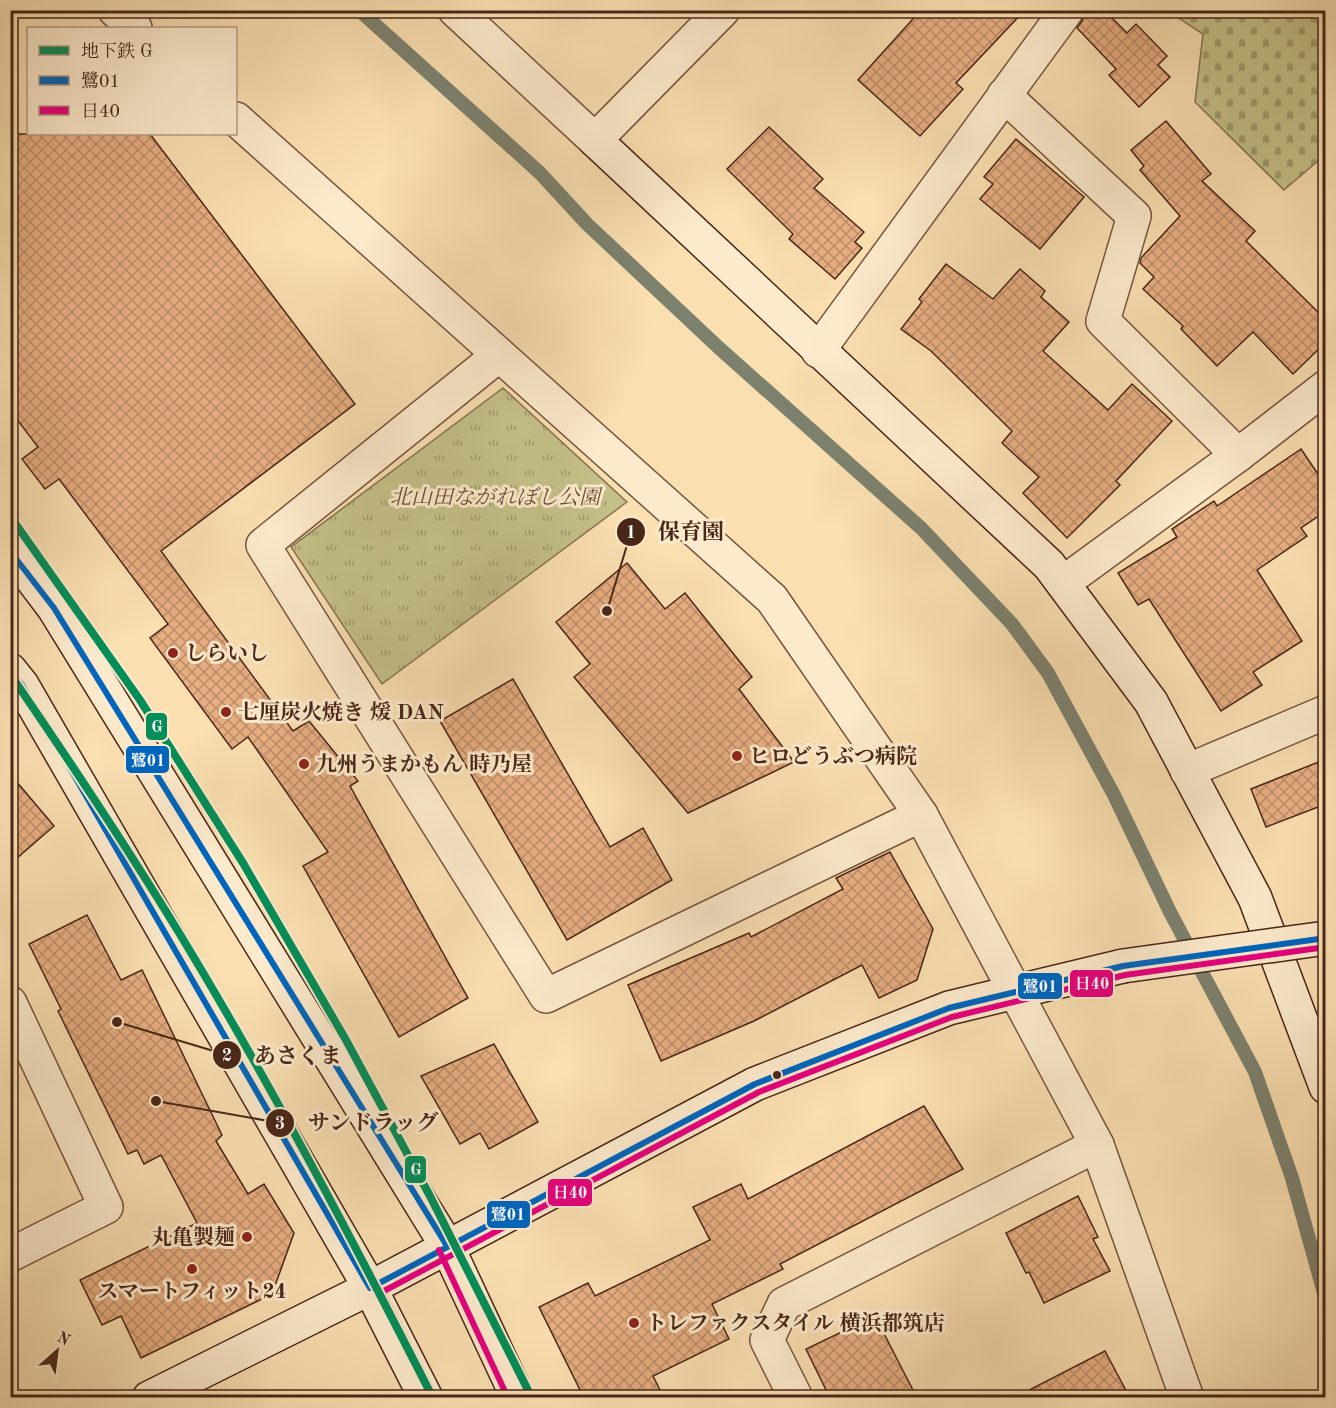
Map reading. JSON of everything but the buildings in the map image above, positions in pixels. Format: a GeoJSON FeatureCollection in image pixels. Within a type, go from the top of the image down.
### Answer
{"type":"FeatureCollection","features":[{"type":"Feature","properties":{"kind":"street"},"geometry":{"type":"LineString","coordinates":[[115,10],[134,27]]}},
{"type":"Feature","properties":{"kind":"street"},"geometry":{"type":"LineString","coordinates":[[455,10],[1049,565],[1151,702],[1255,898],[1326,1087]]}},
{"type":"Feature","properties":{"kind":"street"},"geometry":{"type":"LineString","coordinates":[[594,140],[723,10]]}},
{"type":"Feature","properties":{"kind":"street"},"geometry":{"type":"LineString","coordinates":[[818,351],[1067,10]]}},
{"type":"Feature","properties":{"kind":"street"},"geometry":{"type":"LineString","coordinates":[[1004,95],[1134,216],[1103,321],[1238,455]]}},
{"type":"Feature","properties":{"kind":"street"},"geometry":{"type":"LineString","coordinates":[[237,120],[772,599],[921,815],[1097,1145],[1187,1398]]}},
{"type":"Feature","properties":{"kind":"street"},"geometry":{"type":"LineString","coordinates":[[500,355],[263,545],[546,996],[921,815]]}},
{"type":"Feature","properties":{"kind":"street"},"geometry":{"type":"LineString","coordinates":[[1063,583],[1238,455],[1326,387]]}},
{"type":"Feature","properties":{"kind":"street"},"geometry":{"type":"LineString","coordinates":[[10,550],[54,608],[447,1246],[518,1398]]}},
{"type":"Feature","properties":{"kind":"street"},"geometry":{"type":"LineString","coordinates":[[10,670],[28,695],[370,1288],[426,1398]]}},
{"type":"Feature","properties":{"kind":"street"},"geometry":{"type":"LineString","coordinates":[[1187,771],[1326,712]]}},
{"type":"Feature","properties":{"kind":"street"},"geometry":{"type":"LineString","coordinates":[[149,1398],[370,1288],[755,1084],[949,1008],[1123,966],[1326,938]]}},
{"type":"Feature","properties":{"kind":"street"},"geometry":{"type":"LineString","coordinates":[[10,1003],[106,1207],[10,1255]]}},
{"type":"Feature","properties":{"kind":"street"},"geometry":{"type":"LineString","coordinates":[[796,1398],[767,1340],[784,1304],[1097,1145]]}},
{"type":"Feature","properties":{"kind":"green space"},"geometry":{"type":"Polygon","coordinates":[[[1168,11],[1325,11],[1325,155],[1284,190],[1195,102],[1203,34],[1168,11]]]}},
{"type":"Feature","properties":{"kind":"green space","name":"北山田ながれぼし公園"},"geometry":{"type":"Polygon","coordinates":[[[503,388],[627,502],[382,684],[291,547],[503,388]]]}},
{"type":"Feature","properties":{"kind":"waterway"},"geometry":{"type":"LineString","coordinates":[[359,10],[540,173],[587,224],[718,347],[921,528],[1012,624],[1048,673],[1114,795],[1170,912],[1255,1072],[1292,1178],[1326,1300]]}},
{"type":"Feature","properties":{"kind":"metro line","name":"G"},"geometry":{"type":"LineString","coordinates":[[10,516],[140,700],[243,863],[346,1040],[431,1198],[532,1398]]}},
{"type":"Feature","properties":{"kind":"metro line","name":"G"},"geometry":{"type":"LineString","coordinates":[[10,674],[119,837],[215,992],[311,1164],[433,1398]]}},
{"type":"Feature","properties":{"kind":"transit line","name":"鷺01"},"geometry":{"type":"LineString","coordinates":[[10,551],[54,608],[447,1246]]}},
{"type":"Feature","properties":{"kind":"transit line","name":"鷺01"},"geometry":{"type":"LineString","coordinates":[[10,671],[22,685],[370,1288],[755,1084],[949,1008],[1123,966],[1326,938]]}},
{"type":"Feature","properties":{"kind":"transit line","name":"日40"},"geometry":{"type":"LineString","coordinates":[[434,1394],[382,1292],[759,1092],[952,1017],[1125,975],[1326,947]]}},
{"type":"Feature","properties":{"kind":"transit line","name":"日40"},"geometry":{"type":"LineString","coordinates":[[439,1250],[508,1398]]}},
{"type":"Feature","properties":{"kind":"place","name":"保育園"},"geometry":{"type":"Point","coordinates":[607,611]}},
{"type":"Feature","properties":{"kind":"place","name":"しらいし"},"geometry":{"type":"Point","coordinates":[173,653]}},
{"type":"Feature","properties":{"kind":"place","name":"七厘炭火焼き 煖 DAN"},"geometry":{"type":"Point","coordinates":[226,712]}},
{"type":"Feature","properties":{"kind":"place","name":"ヒロどうぶつ病院"},"geometry":{"type":"Point","coordinates":[737,756]}},
{"type":"Feature","properties":{"kind":"place","name":"九州うまかもん 時乃屋"},"geometry":{"type":"Point","coordinates":[304,764]}},
{"type":"Feature","properties":{"kind":"place","name":"あさくま"},"geometry":{"type":"Point","coordinates":[117,1022]}},
{"type":"Feature","properties":{"kind":"place","name":"サンドラッグ"},"geometry":{"type":"Point","coordinates":[156,1101]}},
{"type":"Feature","properties":{"kind":"place","name":"丸亀製麺"},"geometry":{"type":"Point","coordinates":[247,1237]}},
{"type":"Feature","properties":{"kind":"place","name":"スマートフィット24"},"geometry":{"type":"Point","coordinates":[192,1269]}},
{"type":"Feature","properties":{"kind":"place","name":"トレファクスタイル 横浜都筑店"},"geometry":{"type":"Point","coordinates":[634,1323]}}]}
